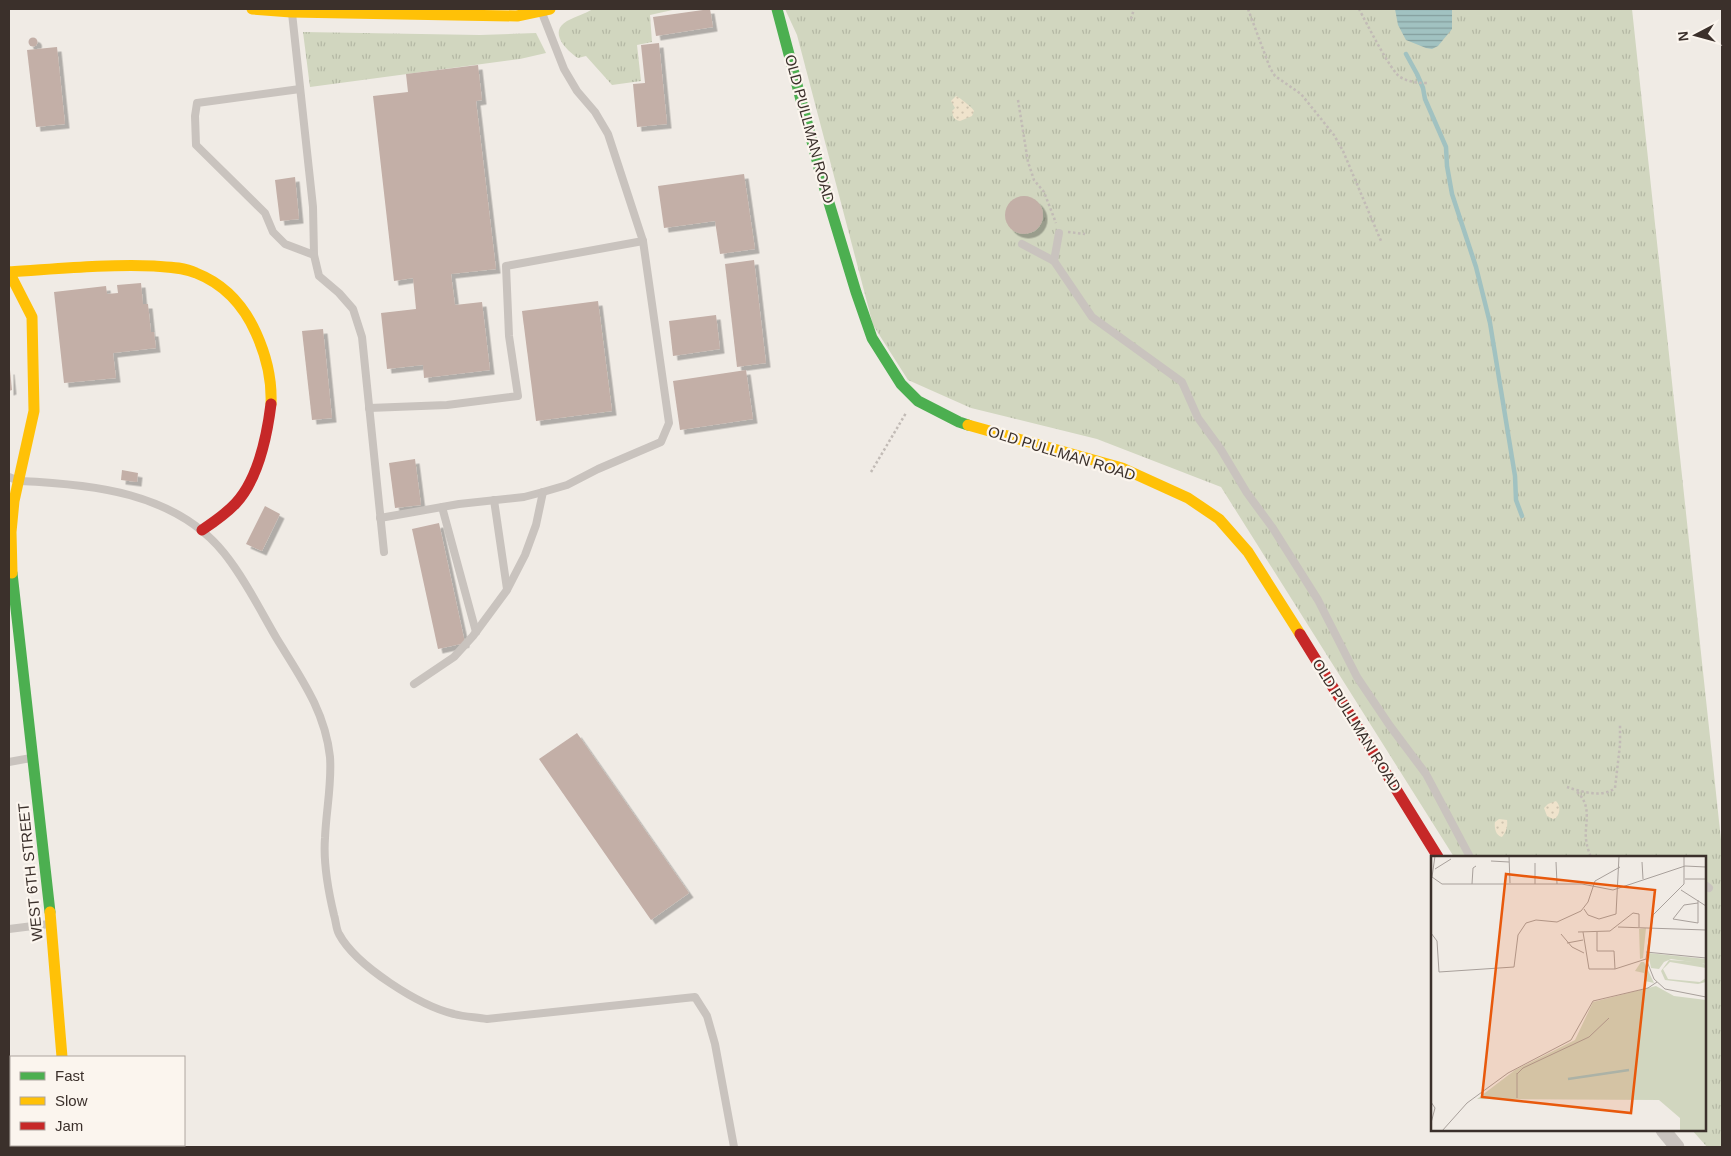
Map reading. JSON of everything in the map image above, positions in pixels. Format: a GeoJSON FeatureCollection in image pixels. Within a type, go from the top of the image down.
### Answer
{"type":"FeatureCollection","features":[{"type":"Feature","properties":{"kind":"street"},"geometry":{"type":"LineString","coordinates":[[252,9],[483,12],[517,16],[546,10]]}},
{"type":"Feature","properties":{"kind":"street","name":"OLD PULLMAN ROAD"},"geometry":{"type":"LineString","coordinates":[[776,9],[782,24],[823,183],[872,338],[901,384],[918,401],[958,422],[1122,468],[1188,498],[1219,519],[1248,552],[1437,856]]}},
{"type":"Feature","properties":{"kind":"street"},"geometry":{"type":"LineString","coordinates":[[9,272],[123,265],[165,267],[195,272],[213,280],[238,303],[257,332],[269,375],[271,402],[261,457],[244,493],[227,513],[202,530]]}},
{"type":"Feature","properties":{"kind":"street","name":"WEST 6TH STREET"},"geometry":{"type":"LineString","coordinates":[[9,272],[32,317],[34,411],[25,457],[14,479],[11,565],[51,924],[62,1056]]}},
{"type":"Feature","properties":{"kind":"street"},"geometry":{"type":"LineString","coordinates":[[1664,1131],[1677,1147]]}},
{"type":"Feature","properties":{"kind":"lane"},"geometry":{"type":"LineString","coordinates":[[291,10],[313,208],[314,255],[319,276],[339,293],[353,309],[362,337],[384,552]]}},
{"type":"Feature","properties":{"kind":"lane"},"geometry":{"type":"LineString","coordinates":[[380,518],[442,506],[524,497],[566,485],[661,442],[669,424],[643,241],[608,134],[595,112],[577,91],[564,69],[546,10]]}},
{"type":"Feature","properties":{"kind":"lane"},"geometry":{"type":"LineString","coordinates":[[300,89],[197,103],[195,116],[196,145],[265,213],[273,232],[285,244],[314,255]]}},
{"type":"Feature","properties":{"kind":"lane"},"geometry":{"type":"LineString","coordinates":[[1054,261],[1058,233]]}},
{"type":"Feature","properties":{"kind":"lane"},"geometry":{"type":"LineString","coordinates":[[369,408],[447,405],[518,396],[509,336],[506,266],[643,241]]}},
{"type":"Feature","properties":{"kind":"lane"},"geometry":{"type":"LineString","coordinates":[[1022,244],[1054,261],[1092,317],[1182,382],[1198,418],[1220,448],[1247,493],[1272,527],[1318,600],[1357,677],[1390,726],[1426,774],[1469,856]]}},
{"type":"Feature","properties":{"kind":"lane"},"geometry":{"type":"LineString","coordinates":[[14,479],[103,488],[146,500],[184,518],[202,530],[223,552],[240,576],[314,700],[323,726],[330,757],[329,799],[324,839],[327,889],[339,934],[360,961],[391,983],[422,1001],[453,1014],[487,1019],[695,997],[707,1016],[715,1044],[734,1147]]}},
{"type":"Feature","properties":{"kind":"lane"},"geometry":{"type":"LineString","coordinates":[[414,684],[454,657],[476,632],[507,590],[526,555],[536,525],[543,492]]}},
{"type":"Feature","properties":{"kind":"lane"},"geometry":{"type":"LineString","coordinates":[[494,500],[507,590]]}},
{"type":"Feature","properties":{"kind":"lane"},"geometry":{"type":"LineString","coordinates":[[442,506],[476,632]]}},
{"type":"Feature","properties":{"kind":"lane"},"geometry":{"type":"LineString","coordinates":[[9,762],[33,758]]}},
{"type":"Feature","properties":{"kind":"lane"},"geometry":{"type":"LineString","coordinates":[[9,929],[51,924]]}},
{"type":"Feature","properties":{"kind":"path"},"geometry":{"type":"LineString","coordinates":[[1132,19],[1134,9]]}},
{"type":"Feature","properties":{"kind":"path"},"geometry":{"type":"LineString","coordinates":[[1248,9],[1270,68],[1275,76],[1301,94],[1321,117],[1343,152],[1381,241]]}},
{"type":"Feature","properties":{"kind":"path"},"geometry":{"type":"LineString","coordinates":[[1358,9],[1399,76],[1414,83],[1427,83]]}},
{"type":"Feature","properties":{"kind":"path"},"geometry":{"type":"LineString","coordinates":[[1018,100],[1028,162],[1034,180],[1044,192],[1050,206],[1058,233],[1085,234]]}},
{"type":"Feature","properties":{"kind":"path"},"geometry":{"type":"LineString","coordinates":[[871,472],[901,423],[914,397]]}},
{"type":"Feature","properties":{"kind":"path"},"geometry":{"type":"LineString","coordinates":[[1567,787],[1574,790],[1597,793],[1610,793],[1615,788],[1620,745],[1620,724]]}},
{"type":"Feature","properties":{"kind":"path"},"geometry":{"type":"LineString","coordinates":[[1574,790],[1582,797],[1586,805],[1587,848],[1590,856]]}},
{"type":"Feature","properties":{"kind":"green space"},"geometry":{"type":"Polygon","coordinates":[[[593,9],[677,9],[650,15],[652,42],[637,45],[641,81],[612,85],[586,56],[578,58],[564,46],[559,35],[562,25],[593,9]]]}},
{"type":"Feature","properties":{"kind":"green space"},"geometry":{"type":"Polygon","coordinates":[[[785,9],[1632,9],[1722,849],[1722,1147],[1707,1147],[1693,1131],[1706,1131],[1706,856],[1453,856],[1221,487],[1097,439],[971,408],[908,380],[873,325],[797,35],[785,9]]]}},
{"type":"Feature","properties":{"kind":"green space"},"geometry":{"type":"Polygon","coordinates":[[[303,32],[480,35],[536,33],[546,53],[520,59],[310,87],[303,32]]]}},
{"type":"Feature","properties":{"kind":"sand"},"geometry":{"type":"Polygon","coordinates":[[[956,96],[974,111],[972,116],[960,121],[954,118],[952,111],[955,108],[951,101],[956,96]]]}},
{"type":"Feature","properties":{"kind":"sand"},"geometry":{"type":"Polygon","coordinates":[[[1556,801],[1559,805],[1559,812],[1556,818],[1553,819],[1547,816],[1544,808],[1556,801]]]}},
{"type":"Feature","properties":{"kind":"sand"},"geometry":{"type":"Polygon","coordinates":[[[1499,819],[1507,820],[1505,833],[1502,837],[1498,835],[1495,829],[1495,822],[1499,819]]]}},
{"type":"Feature","properties":{"kind":"water"},"geometry":{"type":"Polygon","coordinates":[[[1395,9],[1452,9],[1452,29],[1438,46],[1432,49],[1426,48],[1406,40],[1398,25],[1395,9]]]}},
{"type":"Feature","properties":{"kind":"building"},"geometry":{"type":"Polygon","coordinates":[[[710,9],[713,27],[656,36],[653,17],[710,9]]]}},
{"type":"Feature","properties":{"kind":"building"},"geometry":{"type":"Polygon","coordinates":[[[33,38],[37,42],[33,46],[29,42],[33,38]]]}},
{"type":"Feature","properties":{"kind":"building"},"geometry":{"type":"Polygon","coordinates":[[[659,43],[667,124],[637,127],[633,84],[645,83],[641,45],[659,43]]]}},
{"type":"Feature","properties":{"kind":"building"},"geometry":{"type":"Polygon","coordinates":[[[57,47],[65,124],[36,127],[27,50],[57,47]]]}},
{"type":"Feature","properties":{"kind":"building"},"geometry":{"type":"Polygon","coordinates":[[[478,65],[482,100],[476,101],[496,269],[451,274],[455,305],[482,302],[490,370],[424,378],[423,365],[387,369],[381,313],[416,309],[413,278],[394,281],[373,96],[408,92],[406,74],[478,65]]]}},
{"type":"Feature","properties":{"kind":"building"},"geometry":{"type":"Polygon","coordinates":[[[744,174],[755,249],[720,254],[715,221],[664,228],[658,186],[744,174]]]}},
{"type":"Feature","properties":{"kind":"building"},"geometry":{"type":"Polygon","coordinates":[[[295,177],[299,219],[280,221],[275,180],[295,177]]]}},
{"type":"Feature","properties":{"kind":"building"},"geometry":{"type":"Polygon","coordinates":[[[1024,196],[1038,201],[1043,215],[1038,229],[1024,234],[1010,229],[1005,215],[1010,201],[1024,196]]]}},
{"type":"Feature","properties":{"kind":"building"},"geometry":{"type":"Polygon","coordinates":[[[754,260],[766,363],[737,367],[725,264],[754,260]]]}},
{"type":"Feature","properties":{"kind":"building"},"geometry":{"type":"Polygon","coordinates":[[[141,283],[143,304],[148,304],[151,332],[154,332],[156,348],[113,353],[116,378],[64,383],[54,292],[106,286],[107,294],[118,293],[117,285],[141,283]]]}},
{"type":"Feature","properties":{"kind":"building"},"geometry":{"type":"Polygon","coordinates":[[[598,301],[612,411],[536,421],[522,311],[598,301]]]}},
{"type":"Feature","properties":{"kind":"building"},"geometry":{"type":"Polygon","coordinates":[[[716,315],[720,349],[673,356],[669,321],[716,315]]]}},
{"type":"Feature","properties":{"kind":"building"},"geometry":{"type":"Polygon","coordinates":[[[323,329],[332,418],[312,420],[302,331],[323,329]]]}},
{"type":"Feature","properties":{"kind":"building"},"geometry":{"type":"Polygon","coordinates":[[[9,370],[12,390],[9,391],[9,370]]]}},
{"type":"Feature","properties":{"kind":"building"},"geometry":{"type":"Polygon","coordinates":[[[746,370],[753,419],[680,430],[673,381],[746,370]]]}},
{"type":"Feature","properties":{"kind":"building"},"geometry":{"type":"Polygon","coordinates":[[[415,459],[421,505],[395,508],[389,463],[415,459]]]}},
{"type":"Feature","properties":{"kind":"building"},"geometry":{"type":"Polygon","coordinates":[[[122,470],[138,473],[137,482],[121,480],[122,470]]]}},
{"type":"Feature","properties":{"kind":"building"},"geometry":{"type":"Polygon","coordinates":[[[265,506],[280,514],[262,551],[246,544],[265,506]]]}},
{"type":"Feature","properties":{"kind":"building"},"geometry":{"type":"Polygon","coordinates":[[[439,523],[465,643],[438,649],[412,529],[439,523]]]}},
{"type":"Feature","properties":{"kind":"building"},"geometry":{"type":"Polygon","coordinates":[[[577,733],[689,893],[651,920],[539,759],[577,733]]]}},
{"type":"Feature","properties":{"kind":"waterway"},"geometry":{"type":"LineString","coordinates":[[1406,54],[1417,74],[1425,99],[1446,147],[1452,194],[1476,267],[1490,323],[1515,476],[1516,500],[1522,516]]}},
{"type":"Feature","properties":{"kind":"traffic: fast"},"geometry":{"type":"LineString","coordinates":[[777,9],[823,183],[872,338],[901,384],[918,401],[968,425]]}},
{"type":"Feature","properties":{"kind":"traffic: fast"},"geometry":{"type":"LineString","coordinates":[[12,573],[50,912]]}},
{"type":"Feature","properties":{"kind":"traffic: slow"},"geometry":{"type":"LineString","coordinates":[[252,9],[291,12],[517,16],[550,9]]}},
{"type":"Feature","properties":{"kind":"traffic: slow"},"geometry":{"type":"LineString","coordinates":[[9,272],[100,266],[154,266],[186,270],[206,278],[232,297],[251,323],[260,341],[268,368],[271,404]]}},
{"type":"Feature","properties":{"kind":"traffic: slow"},"geometry":{"type":"LineString","coordinates":[[9,272],[32,317],[34,411],[14,501],[11,532],[12,573]]}},
{"type":"Feature","properties":{"kind":"traffic: slow"},"geometry":{"type":"LineString","coordinates":[[968,425],[1122,468],[1188,498],[1219,519],[1248,552],[1300,634]]}},
{"type":"Feature","properties":{"kind":"traffic: slow"},"geometry":{"type":"LineString","coordinates":[[50,912],[62,1056]]}},
{"type":"Feature","properties":{"kind":"traffic: jam"},"geometry":{"type":"LineString","coordinates":[[202,530],[220,518],[244,493],[256,470],[267,430],[271,404]]}},
{"type":"Feature","properties":{"kind":"traffic: jam"},"geometry":{"type":"LineString","coordinates":[[1300,634],[1437,856]]}}]}
